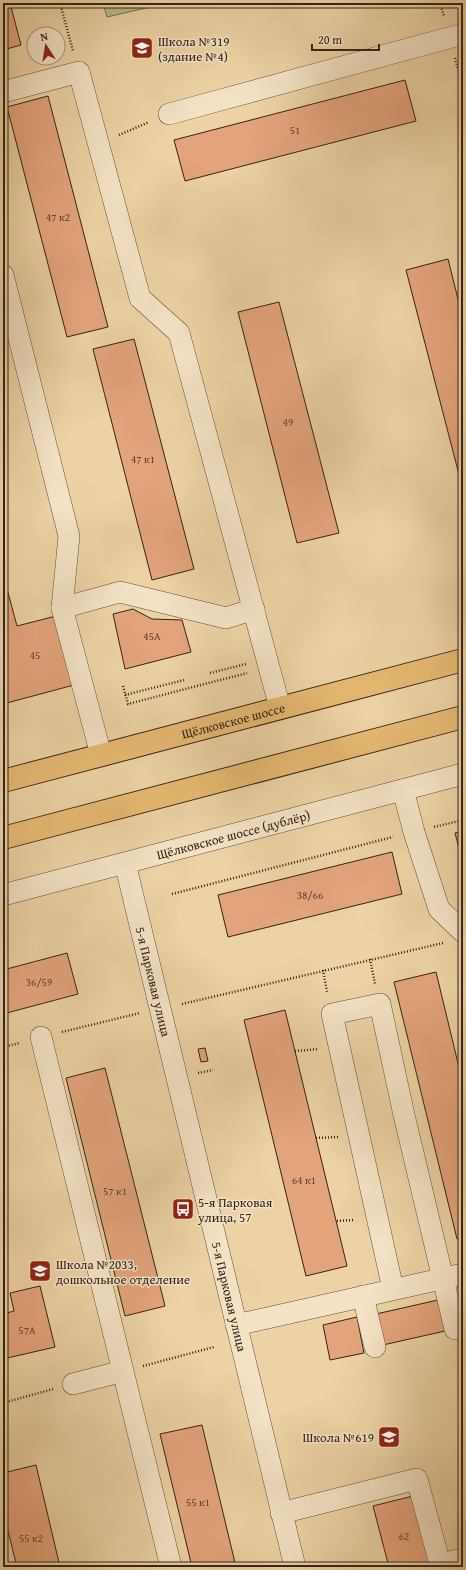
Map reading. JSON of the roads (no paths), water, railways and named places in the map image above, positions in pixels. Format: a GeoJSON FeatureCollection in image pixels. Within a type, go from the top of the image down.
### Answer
{"type":"FeatureCollection","features":[{"type":"Feature","properties":{"kind":"main road","name":"Щёлковское шоссе"},"geometry":{"type":"LineString","coordinates":[[3,781],[463,660]]}},
{"type":"Feature","properties":{"kind":"main road"},"geometry":{"type":"LineString","coordinates":[[3,838],[463,718]]}},
{"type":"Feature","properties":{"kind":"street"},"geometry":{"type":"LineString","coordinates":[[169,114],[463,34]]}},
{"type":"Feature","properties":{"kind":"street"},"geometry":{"type":"LineString","coordinates":[[3,92],[78,72],[140,298],[179,333],[280,708]]}},
{"type":"Feature","properties":{"kind":"street"},"geometry":{"type":"LineString","coordinates":[[3,275],[69,536],[62,608],[101,755]]}},
{"type":"Feature","properties":{"kind":"street"},"geometry":{"type":"LineString","coordinates":[[62,608],[120,592],[226,618],[254,609]]}},
{"type":"Feature","properties":{"kind":"street","name":"Щёлковское шоссе (дублёр)"},"geometry":{"type":"LineString","coordinates":[[3,895],[463,774]]}},
{"type":"Feature","properties":{"kind":"street"},"geometry":{"type":"LineString","coordinates":[[403,790],[414,832],[439,909],[463,932]]}},
{"type":"Feature","properties":{"kind":"street","name":"5-я Парковая улица"},"geometry":{"type":"LineString","coordinates":[[125,863],[295,1567]]}},
{"type":"Feature","properties":{"kind":"street"},"geometry":{"type":"LineString","coordinates":[[393,1289],[332,1014],[380,1004],[454,1329]]}},
{"type":"Feature","properties":{"kind":"street"},"geometry":{"type":"LineString","coordinates":[[40,1037],[172,1567]]}},
{"type":"Feature","properties":{"kind":"street"},"geometry":{"type":"LineString","coordinates":[[236,1325],[463,1274]]}},
{"type":"Feature","properties":{"kind":"street"},"geometry":{"type":"LineString","coordinates":[[363,1296],[375,1347]]}},
{"type":"Feature","properties":{"kind":"street"},"geometry":{"type":"LineString","coordinates":[[73,1384],[123,1371]]}},
{"type":"Feature","properties":{"kind":"street"},"geometry":{"type":"LineString","coordinates":[[281,1513],[417,1479],[440,1564],[463,1559]]}},
{"type":"Feature","properties":{"kind":"place","name":"Школа №319 (здание №4)"},"geometry":{"type":"Point","coordinates":[142,48]}},
{"type":"Feature","properties":{"kind":"place","name":"5-я Парковая улица, 57"},"geometry":{"type":"Point","coordinates":[183,1209]}},
{"type":"Feature","properties":{"kind":"place","name":"Школа №2033, дошкольное отделение"},"geometry":{"type":"Point","coordinates":[40,1271]}},
{"type":"Feature","properties":{"kind":"place","name":"Школа №619"},"geometry":{"type":"Point","coordinates":[389,1437]}}]}
